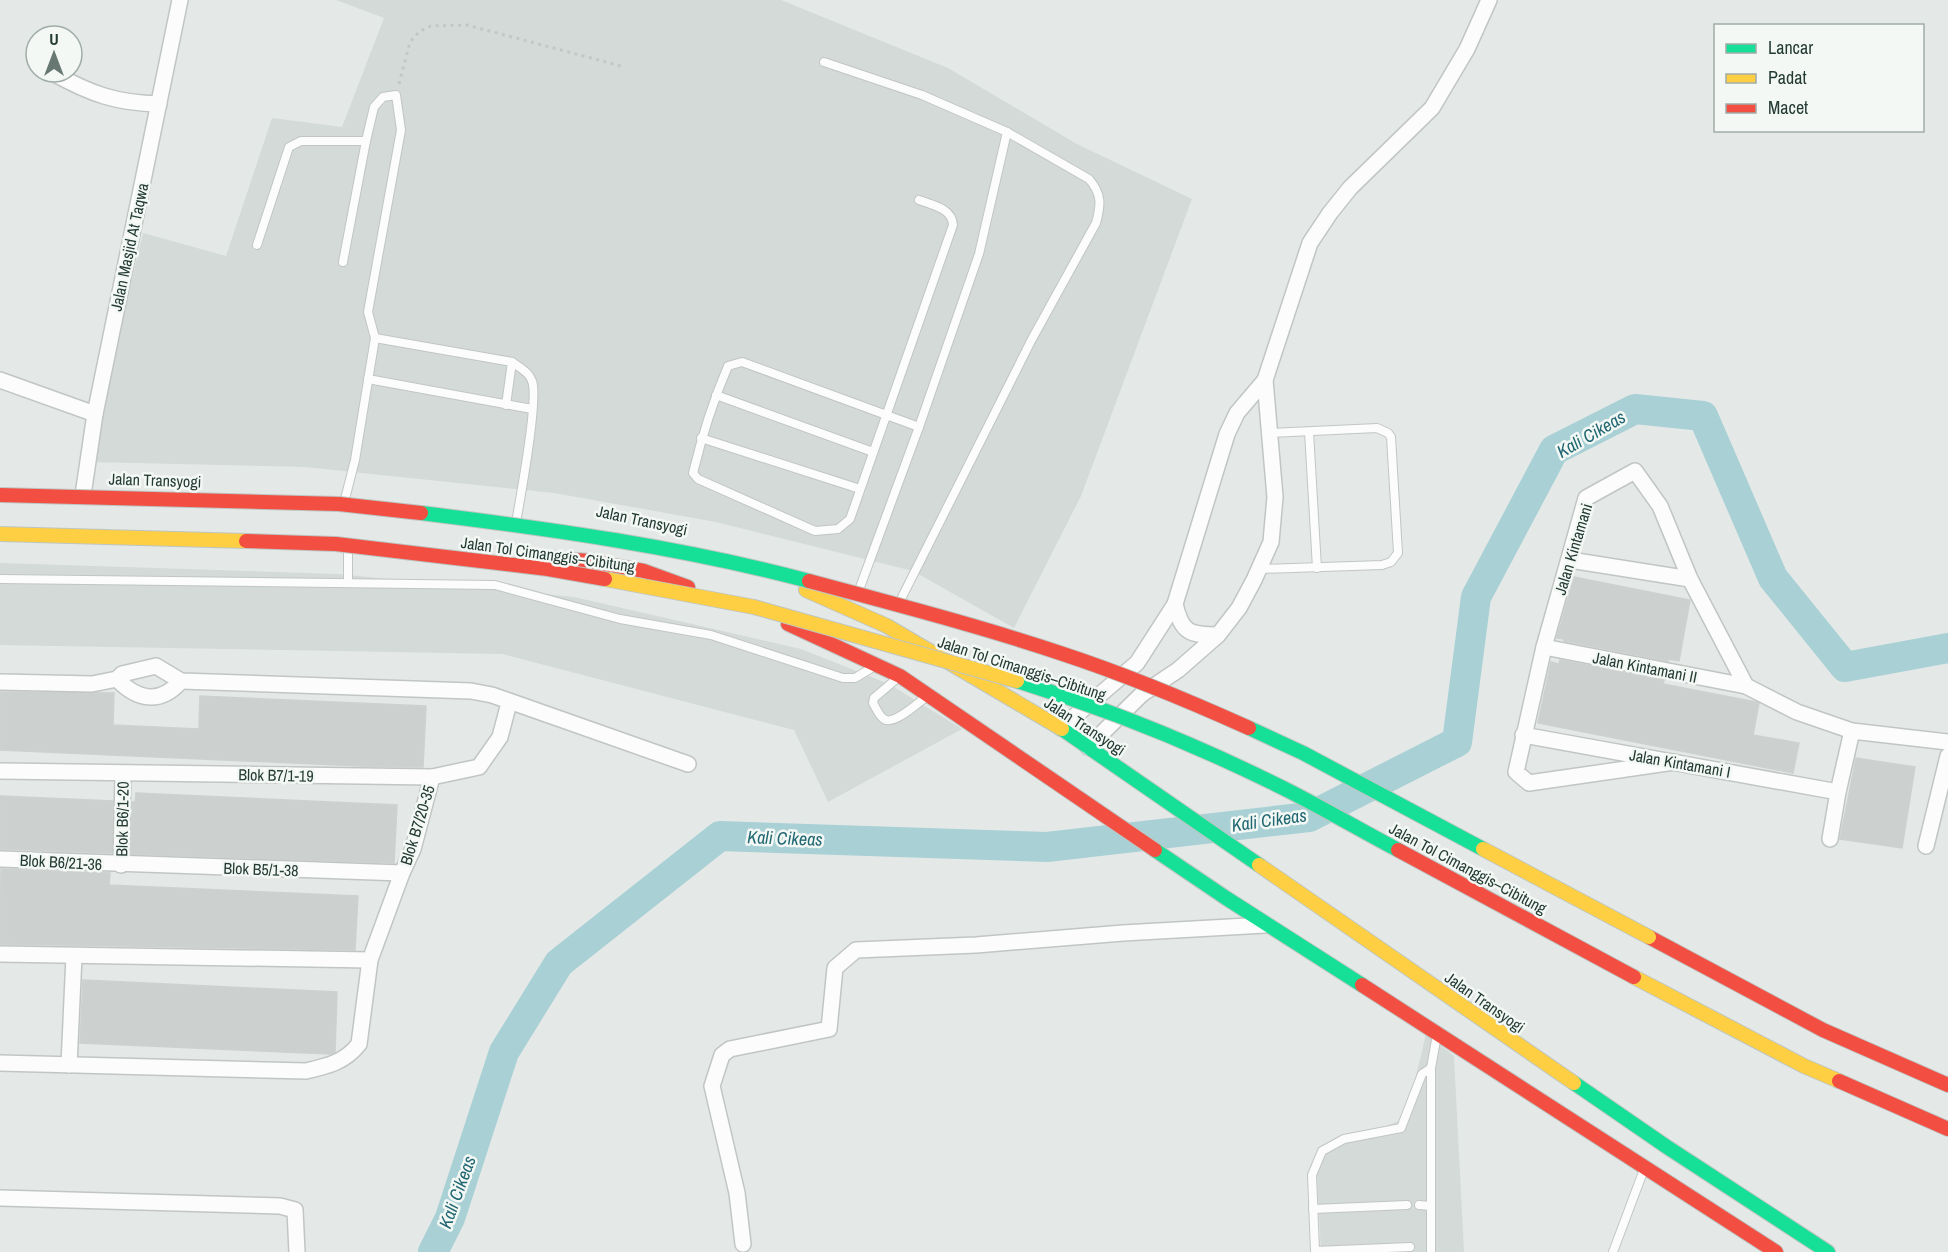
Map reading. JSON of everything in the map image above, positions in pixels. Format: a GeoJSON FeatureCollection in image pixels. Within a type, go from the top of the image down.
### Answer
{"type":"FeatureCollection","features":[{"type":"Feature","properties":{"kind":"highway","name":"Jalan Transyogi"},"geometry":{"type":"LineString","coordinates":[[0,493],[345,503],[607,527],[711,553],[852,609],[887,626],[1060,728],[1667,1147],[1828,1252]]}},
{"type":"Feature","properties":{"kind":"highway","name":"Jalan Tol Cimanggis–Cibitung"},"geometry":{"type":"LineString","coordinates":[[0,493],[339,504],[554,529],[649,545],[764,569],[974,626],[1064,654],[1187,700],[1303,753],[1823,1030],[1948,1085]]}},
{"type":"Feature","properties":{"kind":"highway","name":"Jalan Tol Cimanggis–Cibitung"},"geometry":{"type":"LineString","coordinates":[[0,534],[336,544],[548,568],[754,608],[962,664],[1050,692],[1171,737],[1285,789],[1804,1066],[1948,1130]]}},
{"type":"Feature","properties":{"kind":"highway"},"geometry":{"type":"LineString","coordinates":[[0,539],[348,550],[590,561],[644,571],[770,616],[900,676],[930,694],[1226,898],[1776,1252]]}},
{"type":"Feature","properties":{"kind":"street","name":"Jalan Masjid At Taqwa"},"geometry":{"type":"LineString","coordinates":[[83,495],[95,414],[180,0]]}},
{"type":"Feature","properties":{"kind":"street"},"geometry":{"type":"LineString","coordinates":[[1060,728],[1137,663],[1175,604],[1227,434],[1237,413],[1265,380],[1310,243],[1350,188],[1432,108],[1467,49],[1489,0]]}},
{"type":"Feature","properties":{"kind":"street"},"geometry":{"type":"LineString","coordinates":[[73,84],[85,91],[131,103],[159,104]]}},
{"type":"Feature","properties":{"kind":"street"},"geometry":{"type":"LineString","coordinates":[[0,380],[95,414]]}},
{"type":"Feature","properties":{"kind":"street"},"geometry":{"type":"LineString","coordinates":[[1088,747],[1142,694],[1178,670],[1218,635],[1239,608],[1259,569],[1271,542],[1275,497],[1265,380]]}},
{"type":"Feature","properties":{"kind":"street","name":"Jalan Kintamani"},"geometry":{"type":"LineString","coordinates":[[1674,762],[1529,783],[1516,772],[1544,647],[1586,498],[1635,471],[1660,506],[1690,579],[1746,686]]}},
{"type":"Feature","properties":{"kind":"street"},"geometry":{"type":"LineString","coordinates":[[1570,560],[1690,579]]}},
{"type":"Feature","properties":{"kind":"street"},"geometry":{"type":"LineString","coordinates":[[1175,604],[1179,621],[1185,630],[1196,634],[1218,635]]}},
{"type":"Feature","properties":{"kind":"street","name":"Jalan Kintamani II"},"geometry":{"type":"LineString","coordinates":[[1544,647],[1746,686]]}},
{"type":"Feature","properties":{"kind":"street"},"geometry":{"type":"LineString","coordinates":[[0,682],[92,684],[117,680],[122,674],[156,666],[181,681],[471,691],[492,695],[509,703],[688,764]]}},
{"type":"Feature","properties":{"kind":"street"},"geometry":{"type":"LineString","coordinates":[[117,680],[129,692],[150,698],[173,690],[181,681]]}},
{"type":"Feature","properties":{"kind":"street"},"geometry":{"type":"LineString","coordinates":[[1746,686],[1797,712],[1852,731],[1948,742]]}},
{"type":"Feature","properties":{"kind":"street","name":"Blok B7/1-19"},"geometry":{"type":"LineString","coordinates":[[0,771],[432,777],[479,767],[500,737],[509,703]]}},
{"type":"Feature","properties":{"kind":"street"},"geometry":{"type":"LineString","coordinates":[[1830,839],[1852,731]]}},
{"type":"Feature","properties":{"kind":"street","name":"Jalan Kintamani I"},"geometry":{"type":"LineString","coordinates":[[1523,735],[1838,792]]}},
{"type":"Feature","properties":{"kind":"street"},"geometry":{"type":"LineString","coordinates":[[1926,846],[1941,814],[1948,756]]}},
{"type":"Feature","properties":{"kind":"street","name":"Blok B6/1-20"},"geometry":{"type":"LineString","coordinates":[[121,865],[123,774]]}},
{"type":"Feature","properties":{"kind":"street","name":"Blok B7/20-35"},"geometry":{"type":"LineString","coordinates":[[0,1063],[306,1071],[342,1061],[358,1044],[370,960],[413,849],[432,777]]}},
{"type":"Feature","properties":{"kind":"street","name":"Blok B6/21-36"},"geometry":{"type":"LineString","coordinates":[[0,859],[121,865]]}},
{"type":"Feature","properties":{"kind":"street","name":"Blok B5/1-38"},"geometry":{"type":"LineString","coordinates":[[121,865],[402,873]]}},
{"type":"Feature","properties":{"kind":"street"},"geometry":{"type":"LineString","coordinates":[[743,1244],[737,1194],[712,1086],[722,1055],[730,1049],[829,1029],[835,968],[856,950],[969,946],[1123,933],[1270,925]]}},
{"type":"Feature","properties":{"kind":"street"},"geometry":{"type":"LineString","coordinates":[[0,954],[370,960]]}},
{"type":"Feature","properties":{"kind":"street"},"geometry":{"type":"LineString","coordinates":[[69,1065],[74,956]]}},
{"type":"Feature","properties":{"kind":"street"},"geometry":{"type":"LineString","coordinates":[[0,1198],[280,1206],[295,1210],[297,1252]]}},
{"type":"Feature","properties":{"kind":"lane"},"geometry":{"type":"LineString","coordinates":[[824,62],[922,95],[1007,132],[1089,179],[1100,196],[1100,209],[1096,223],[1032,339],[887,626]]}},
{"type":"Feature","properties":{"kind":"lane"},"geometry":{"type":"LineString","coordinates":[[344,262],[374,107],[383,97],[396,95],[401,130],[368,312],[375,338],[355,460],[345,503]]}},
{"type":"Feature","properties":{"kind":"lane"},"geometry":{"type":"LineString","coordinates":[[852,609],[920,427],[979,255],[1007,132]]}},
{"type":"Feature","properties":{"kind":"lane"},"geometry":{"type":"LineString","coordinates":[[257,245],[290,147],[301,141],[366,141]]}},
{"type":"Feature","properties":{"kind":"lane"},"geometry":{"type":"LineString","coordinates":[[919,200],[948,211],[953,219],[953,225],[887,414],[860,489],[850,519],[831,531],[814,531],[698,479],[693,473],[701,438],[728,366],[742,362],[887,414],[920,427]]}},
{"type":"Feature","properties":{"kind":"lane"},"geometry":{"type":"LineString","coordinates":[[375,338],[512,362],[528,374],[533,383],[532,409],[517,517]]}},
{"type":"Feature","properties":{"kind":"lane"},"geometry":{"type":"LineString","coordinates":[[506,405],[512,362]]}},
{"type":"Feature","properties":{"kind":"lane"},"geometry":{"type":"LineString","coordinates":[[368,379],[532,409]]}},
{"type":"Feature","properties":{"kind":"lane"},"geometry":{"type":"LineString","coordinates":[[716,395],[873,452]]}},
{"type":"Feature","properties":{"kind":"lane"},"geometry":{"type":"LineString","coordinates":[[1259,569],[1382,565],[1391,562],[1398,553],[1391,437],[1388,432],[1377,428],[1270,433]]}},
{"type":"Feature","properties":{"kind":"lane"},"geometry":{"type":"LineString","coordinates":[[1309,432],[1317,568]]}},
{"type":"Feature","properties":{"kind":"lane"},"geometry":{"type":"LineString","coordinates":[[701,438],[860,489]]}},
{"type":"Feature","properties":{"kind":"lane"},"geometry":{"type":"LineString","coordinates":[[348,550],[348,583]]}},
{"type":"Feature","properties":{"kind":"lane"},"geometry":{"type":"LineString","coordinates":[[0,579],[495,585],[620,619],[711,635],[843,678],[855,678],[875,664]]}},
{"type":"Feature","properties":{"kind":"lane"},"geometry":{"type":"LineString","coordinates":[[900,676],[874,698],[873,703],[883,719],[889,721],[897,718],[930,694]]}},
{"type":"Feature","properties":{"kind":"lane"},"geometry":{"type":"LineString","coordinates":[[1420,1246],[1431,1249],[1431,1068],[1437,1033]]}},
{"type":"Feature","properties":{"kind":"lane"},"geometry":{"type":"LineString","coordinates":[[1410,1247],[1316,1251],[1312,1175],[1322,1151],[1344,1139],[1401,1128],[1422,1074],[1431,1068]]}},
{"type":"Feature","properties":{"kind":"lane"},"geometry":{"type":"LineString","coordinates":[[1613,1252],[1645,1166]]}},
{"type":"Feature","properties":{"kind":"lane"},"geometry":{"type":"LineString","coordinates":[[1313,1209],[1407,1205]]}},
{"type":"Feature","properties":{"kind":"lane"},"geometry":{"type":"LineString","coordinates":[[1419,1205],[1431,1206]]}},
{"type":"Feature","properties":{"kind":"path"},"geometry":{"type":"LineString","coordinates":[[396,95],[410,42],[420,31],[430,26],[467,25],[621,66]]}},
{"type":"Feature","properties":{"kind":"shaded area"},"geometry":{"type":"Polygon","coordinates":[[[336,0],[781,0],[948,68],[1077,144],[1192,199],[1081,496],[1014,628],[913,571],[716,522],[554,493],[305,467],[89,462],[143,233],[226,256],[272,118],[342,127],[384,18],[336,0]]]}},
{"type":"Feature","properties":{"kind":"shaded area"},"geometry":{"type":"Polygon","coordinates":[[[0,563],[338,574],[574,597],[801,649],[889,684],[962,729],[828,802],[794,730],[502,654],[0,645],[0,563]]]}},
{"type":"Feature","properties":{"kind":"shaded area"},"geometry":{"type":"Polygon","coordinates":[[[1426,1034],[1454,1056],[1464,1252],[1321,1252],[1316,1154],[1406,1118],[1426,1034]]]}},
{"type":"Feature","properties":{"kind":"building"},"geometry":{"type":"Polygon","coordinates":[[[1574,577],[1690,600],[1679,661],[1668,659],[1668,661],[1557,638],[1574,577]]]}},
{"type":"Feature","properties":{"kind":"building"},"geometry":{"type":"Polygon","coordinates":[[[1560,660],[1664,680],[1663,684],[1759,703],[1753,735],[1799,743],[1793,773],[1538,723],[1551,662],[1559,664],[1560,660]]]}},
{"type":"Feature","properties":{"kind":"building"},"geometry":{"type":"Polygon","coordinates":[[[0,692],[114,693],[113,725],[199,729],[200,696],[426,706],[423,767],[0,750],[0,692]]]}},
{"type":"Feature","properties":{"kind":"building"},"geometry":{"type":"Polygon","coordinates":[[[1856,758],[1915,767],[1902,848],[1840,839],[1856,758]]]}},
{"type":"Feature","properties":{"kind":"building"},"geometry":{"type":"Polygon","coordinates":[[[136,793],[397,805],[394,863],[131,854],[132,802],[135,802],[136,793]]]}},
{"type":"Feature","properties":{"kind":"building"},"geometry":{"type":"Polygon","coordinates":[[[0,796],[113,801],[112,853],[0,849],[0,796]]]}},
{"type":"Feature","properties":{"kind":"building"},"geometry":{"type":"Polygon","coordinates":[[[1,869],[110,873],[109,885],[358,896],[355,950],[0,944],[1,869]]]}},
{"type":"Feature","properties":{"kind":"building"},"geometry":{"type":"Polygon","coordinates":[[[83,980],[337,992],[335,1052],[331,1054],[80,1043],[83,980]]]}},
{"type":"Feature","properties":{"kind":"waterway","name":"Kali Cikeas"},"geometry":{"type":"LineString","coordinates":[[433,1252],[450,1218],[504,1052],[559,963],[720,836],[1047,847],[1309,817],[1457,742],[1476,597],[1554,450],[1635,409],[1703,416],[1773,578],[1845,667],[1948,648]]}},
{"type":"Feature","properties":{"kind":"traffic: fast"},"geometry":{"type":"LineString","coordinates":[[421,513],[616,540],[713,558],[809,581]]}},
{"type":"Feature","properties":{"kind":"traffic: fast"},"geometry":{"type":"LineString","coordinates":[[1017,681],[1119,716],[1220,758],[1299,796],[1398,850]]}},
{"type":"Feature","properties":{"kind":"traffic: fast"},"geometry":{"type":"LineString","coordinates":[[1249,728],[1303,753],[1483,849]]}},
{"type":"Feature","properties":{"kind":"traffic: fast"},"geometry":{"type":"LineString","coordinates":[[1062,729],[1259,865]]}},
{"type":"Feature","properties":{"kind":"traffic: fast"},"geometry":{"type":"LineString","coordinates":[[1155,850],[1362,985]]}},
{"type":"Feature","properties":{"kind":"traffic: fast"},"geometry":{"type":"LineString","coordinates":[[1574,1083],[1828,1252]]}},
{"type":"Feature","properties":{"kind":"traffic: slow"},"geometry":{"type":"LineString","coordinates":[[0,534],[246,541]]}},
{"type":"Feature","properties":{"kind":"traffic: slow"},"geometry":{"type":"LineString","coordinates":[[605,579],[754,607],[1017,681]]}},
{"type":"Feature","properties":{"kind":"traffic: slow"},"geometry":{"type":"LineString","coordinates":[[806,590],[887,626],[1062,729]]}},
{"type":"Feature","properties":{"kind":"traffic: slow"},"geometry":{"type":"LineString","coordinates":[[1483,849],[1649,937]]}},
{"type":"Feature","properties":{"kind":"traffic: slow"},"geometry":{"type":"LineString","coordinates":[[1259,865],[1574,1083]]}},
{"type":"Feature","properties":{"kind":"traffic: slow"},"geometry":{"type":"LineString","coordinates":[[1634,977],[1804,1066],[1839,1081]]}},
{"type":"Feature","properties":{"kind":"traffic: jam"},"geometry":{"type":"LineString","coordinates":[[0,495],[339,504],[421,513]]}},
{"type":"Feature","properties":{"kind":"traffic: jam"},"geometry":{"type":"LineString","coordinates":[[246,541],[336,544],[548,569],[605,579]]}},
{"type":"Feature","properties":{"kind":"traffic: jam"},"geometry":{"type":"LineString","coordinates":[[535,557],[590,561],[644,571],[688,587]]}},
{"type":"Feature","properties":{"kind":"traffic: jam"},"geometry":{"type":"LineString","coordinates":[[809,581],[969,625],[1063,654],[1158,689],[1249,728]]}},
{"type":"Feature","properties":{"kind":"traffic: jam"},"geometry":{"type":"LineString","coordinates":[[788,624],[900,676],[1155,850]]}},
{"type":"Feature","properties":{"kind":"traffic: jam"},"geometry":{"type":"LineString","coordinates":[[1398,850],[1634,977]]}},
{"type":"Feature","properties":{"kind":"traffic: jam"},"geometry":{"type":"LineString","coordinates":[[1649,937],[1823,1030],[1948,1085]]}},
{"type":"Feature","properties":{"kind":"traffic: jam"},"geometry":{"type":"LineString","coordinates":[[1362,985],[1776,1252]]}},
{"type":"Feature","properties":{"kind":"traffic: jam"},"geometry":{"type":"LineString","coordinates":[[1839,1081],[1948,1129]]}}]}
